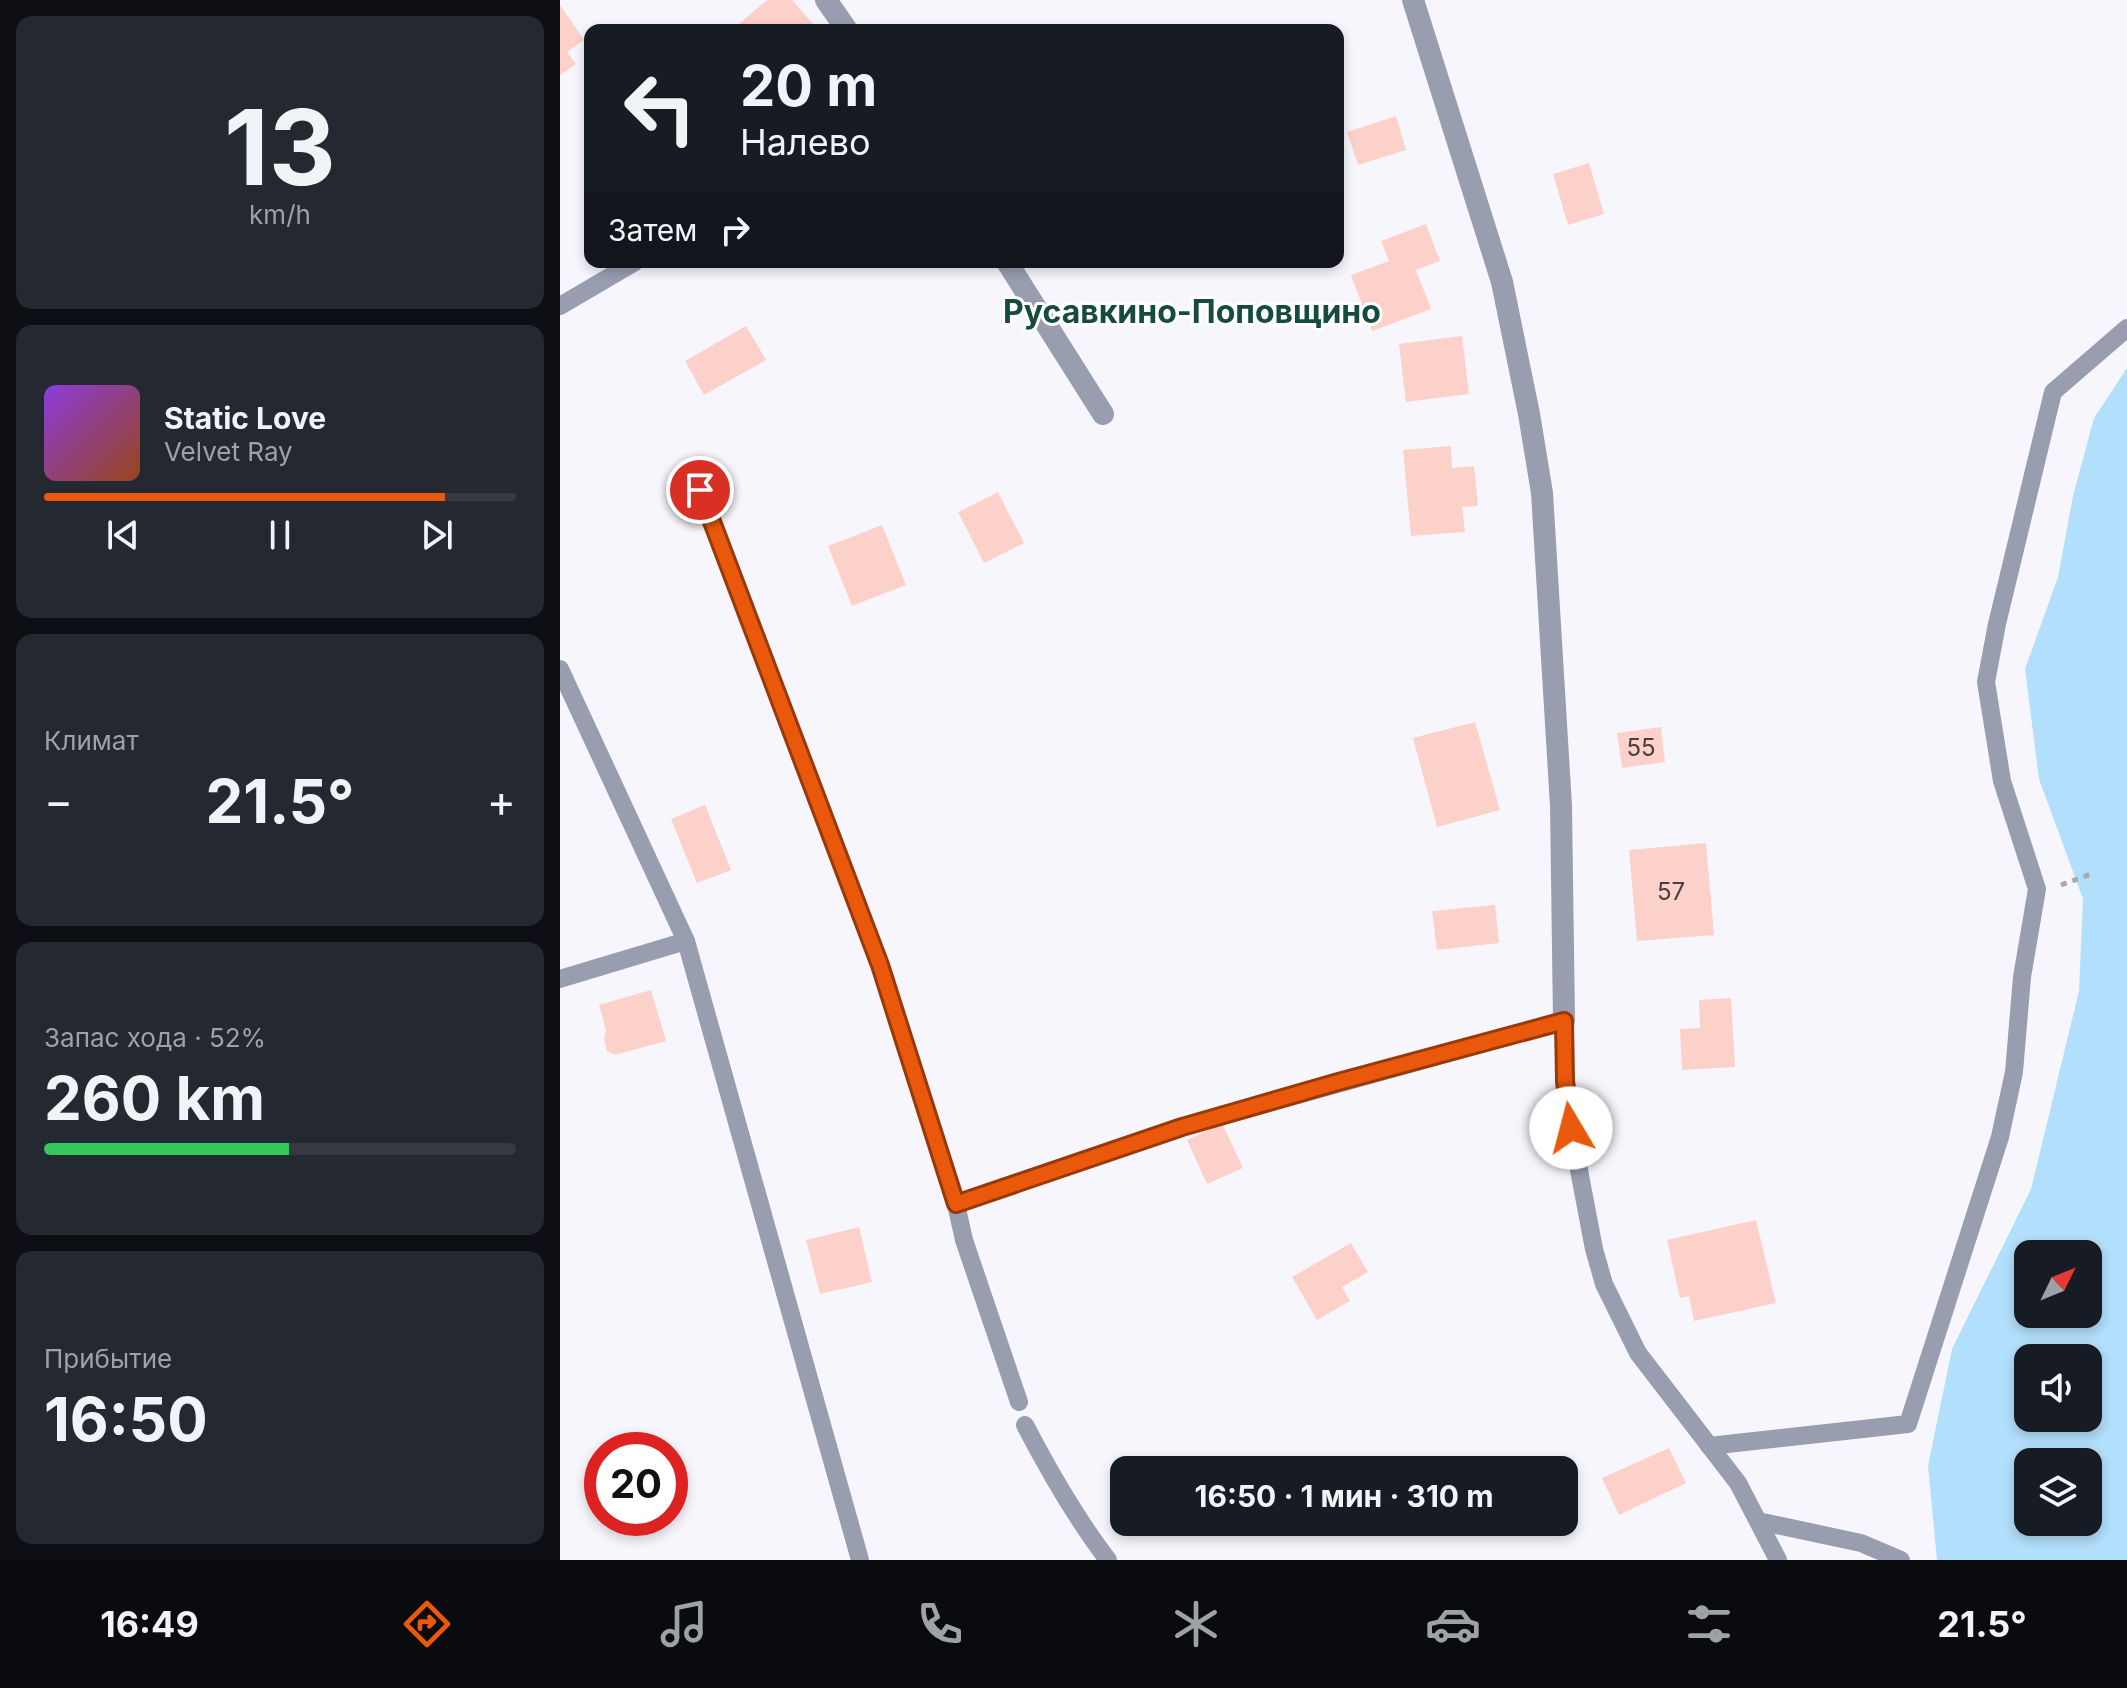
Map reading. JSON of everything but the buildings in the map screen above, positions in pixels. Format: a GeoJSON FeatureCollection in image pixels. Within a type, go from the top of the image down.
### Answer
{"type":"FeatureCollection","features":[{"type":"Feature","properties":{"kind":"street"},"geometry":{"type":"LineString","coordinates":[[826,0],[843,24]]}},
{"type":"Feature","properties":{"kind":"street"},"geometry":{"type":"LineString","coordinates":[[1413,0],[1502,282],[1542,493],[1561,806],[1564,1021]]}},
{"type":"Feature","properties":{"kind":"street"},"geometry":{"type":"LineString","coordinates":[[1011,268],[1103,414]]}},
{"type":"Feature","properties":{"kind":"lane"},"geometry":{"type":"LineString","coordinates":[[560,306],[625,268]]}},
{"type":"Feature","properties":{"kind":"lane"},"geometry":{"type":"LineString","coordinates":[[1709,1446],[1908,1424],[2000,1137],[2014,1072],[2022,977],[2037,889],[2002,781],[1986,682],[1997,624],[2053,392],[2127,328]]}},
{"type":"Feature","properties":{"kind":"lane"},"geometry":{"type":"LineString","coordinates":[[700,490],[880,965],[956,1204],[964,1240],[1019,1402]]}},
{"type":"Feature","properties":{"kind":"lane"},"geometry":{"type":"LineString","coordinates":[[560,669],[686,941],[860,1560]]}},
{"type":"Feature","properties":{"kind":"lane"},"geometry":{"type":"LineString","coordinates":[[560,979],[686,941]]}},
{"type":"Feature","properties":{"kind":"lane"},"geometry":{"type":"LineString","coordinates":[[956,1204],[1182,1127],[1564,1021],[1565,1081],[1571,1128],[1594,1249],[1604,1284],[1638,1353],[1738,1483],[1778,1560]]}},
{"type":"Feature","properties":{"kind":"lane"},"geometry":{"type":"LineString","coordinates":[[1025,1425],[1079,1523],[1108,1560]]}},
{"type":"Feature","properties":{"kind":"lane"},"geometry":{"type":"LineString","coordinates":[[1758,1521],[1861,1543],[1901,1560]]}},
{"type":"Feature","properties":{"kind":"path"},"geometry":{"type":"LineString","coordinates":[[2049,889],[2091,874]]}},
{"type":"Feature","properties":{"kind":"water"},"geometry":{"type":"Polygon","coordinates":[[[2127,368],[2127,1560],[1937,1560],[1928,1466],[1952,1349],[2031,1189],[2079,991],[2083,899],[2039,779],[2025,669],[2058,577],[2073,496],[2094,418],[2127,368]]]}},
{"type":"Feature","properties":{"kind":"district","name":"Русавкино-Поповщино"},"geometry":{"type":"Point","coordinates":[1192,312]}},
{"type":"Feature","properties":{"kind":"route"},"geometry":{"type":"LineString","coordinates":[[700,490],[880,965],[956,1204],[1182,1127],[1564,1021],[1565,1081],[1571,1128]]}}]}
